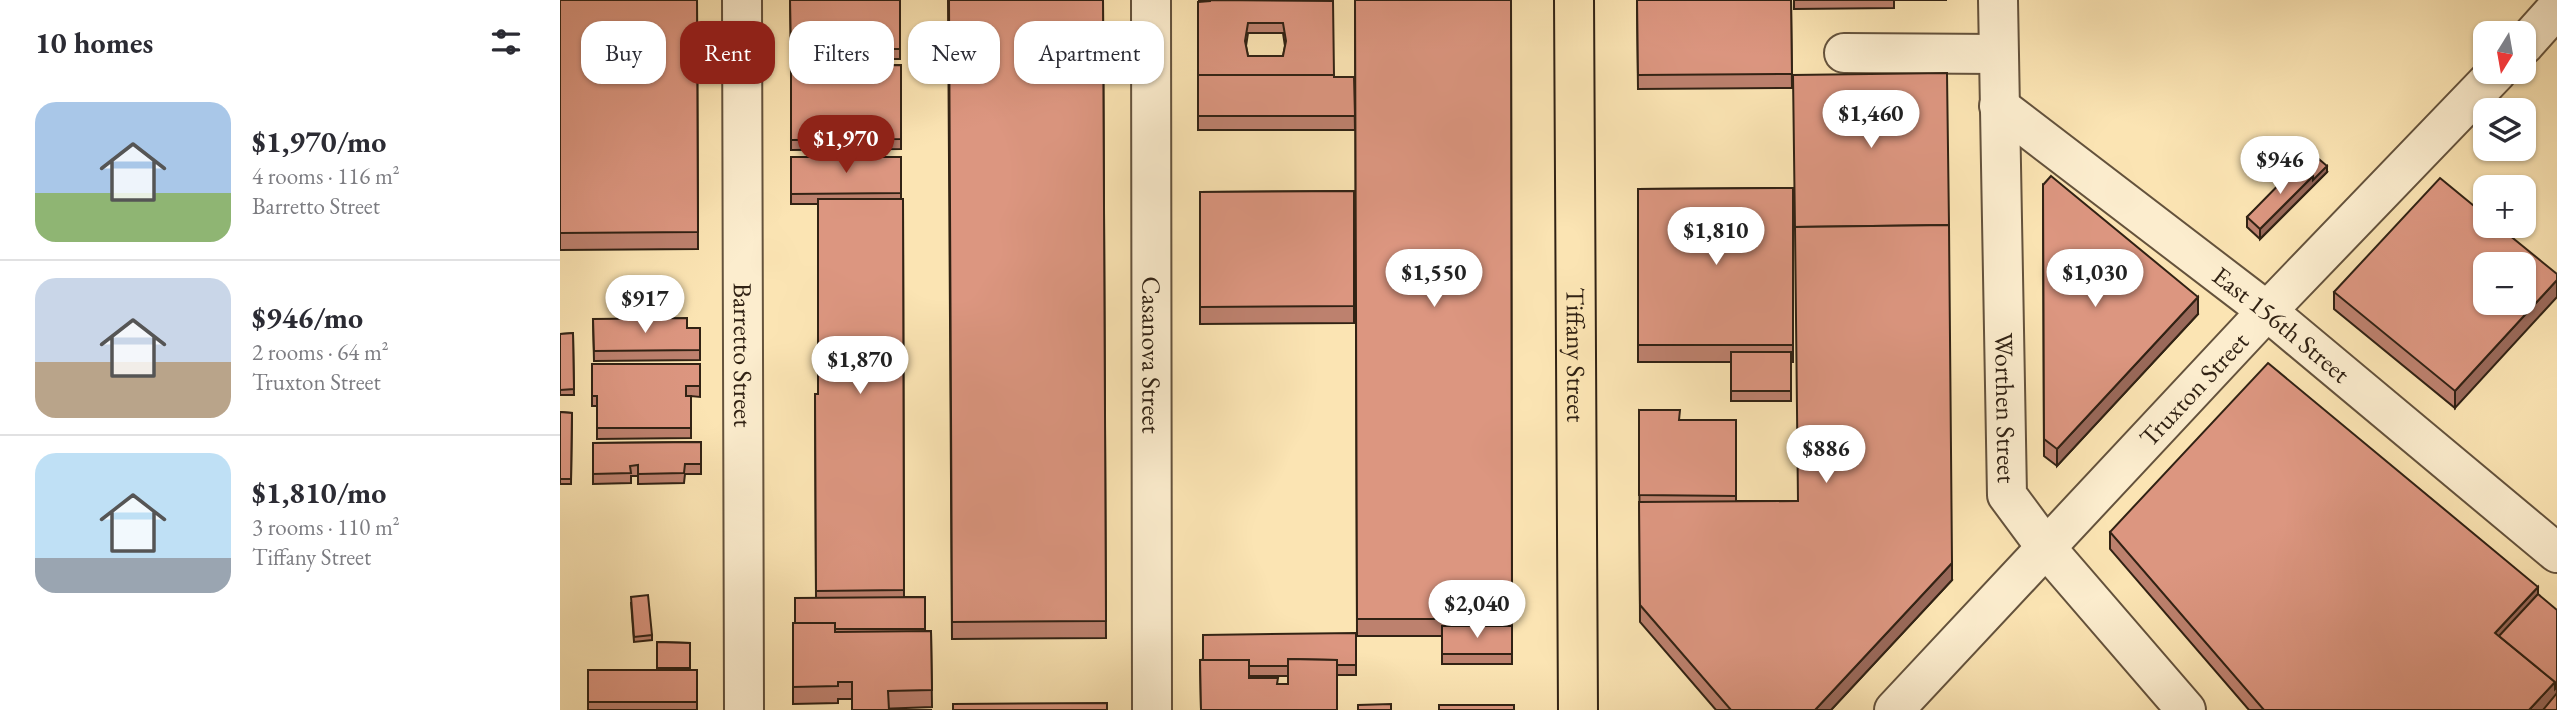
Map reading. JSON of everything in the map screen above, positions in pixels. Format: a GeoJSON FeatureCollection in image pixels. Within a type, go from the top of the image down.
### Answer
{"type":"FeatureCollection","features":[{"type":"Feature","properties":{"kind":"main road","name":"Tiffany Street"},"geometry":{"type":"LineString","coordinates":[[1574,0],[1585,702]]}},
{"type":"Feature","properties":{"kind":"street","name":"Barretto Street"},"geometry":{"type":"LineString","coordinates":[[742,0],[744,710]]}},
{"type":"Feature","properties":{"kind":"street","name":"Casanova Street"},"geometry":{"type":"LineString","coordinates":[[1151,0],[1152,710]]}},
{"type":"Feature","properties":{"kind":"street","name":"Worthen Street"},"geometry":{"type":"LineString","coordinates":[[1998,0],[2007,495],[2047,549],[2186,710]]}},
{"type":"Feature","properties":{"kind":"street"},"geometry":{"type":"LineString","coordinates":[[1844,53],[1998,54]]}},
{"type":"Feature","properties":{"kind":"street","name":"Truxton Street"},"geometry":{"type":"LineString","coordinates":[[1894,710],[2266,312],[2485,84]]}},
{"type":"Feature","properties":{"kind":"street","name":"East 156th Street"},"geometry":{"type":"LineString","coordinates":[[1999,106],[2266,312],[2557,553]]}},
{"type":"Feature","properties":{"kind":"building"},"geometry":{"type":"Polygon","coordinates":[[[560,0],[697,0],[697,21],[680,21],[680,84],[697,84],[698,232],[560,233],[560,0]]]}},
{"type":"Feature","properties":{"kind":"building"},"geometry":{"type":"Polygon","coordinates":[[[790,0],[900,0],[900,49],[894,49],[894,21],[790,21],[790,0]]]}},
{"type":"Feature","properties":{"kind":"building"},"geometry":{"type":"Polygon","coordinates":[[[949,0],[1103,0],[1103,21],[1014,21],[1014,84],[1103,84],[1106,621],[952,622],[949,84],[1000,84],[1000,21],[949,21],[949,0]]]}},
{"type":"Feature","properties":{"kind":"building"},"geometry":{"type":"Polygon","coordinates":[[[1355,0],[1511,0],[1512,619],[1357,619],[1355,0]]]}},
{"type":"Feature","properties":{"kind":"building"},"geometry":{"type":"Polygon","coordinates":[[[1637,0],[1791,0],[1792,74],[1638,75],[1637,0]]]}},
{"type":"Feature","properties":{"kind":"building"},"geometry":{"type":"Polygon","coordinates":[[[1333,1],[1334,75],[1198,75],[1198,2],[1333,1]],[[1248,23],[1245,41],[1248,56],[1283,56],[1286,41],[1283,23],[1248,23]]]}},
{"type":"Feature","properties":{"kind":"building"},"geometry":{"type":"Polygon","coordinates":[[[894,65],[901,65],[901,139],[791,140],[791,84],[894,84],[894,65]]]}},
{"type":"Feature","properties":{"kind":"building"},"geometry":{"type":"Polygon","coordinates":[[[1947,73],[1949,225],[1795,227],[1795,230],[1793,75],[1947,73]]]}},
{"type":"Feature","properties":{"kind":"building"},"geometry":{"type":"Polygon","coordinates":[[[1198,75],[1354,77],[1355,116],[1198,116],[1198,75]]]}},
{"type":"Feature","properties":{"kind":"building"},"geometry":{"type":"Polygon","coordinates":[[[2313,154],[2327,166],[2313,180],[2313,176],[2302,165],[2313,154]]]}},
{"type":"Feature","properties":{"kind":"building"},"geometry":{"type":"Polygon","coordinates":[[[791,157],[901,157],[901,193],[791,194],[791,157]]]}},
{"type":"Feature","properties":{"kind":"building"},"geometry":{"type":"Polygon","coordinates":[[[2300,163],[2313,176],[2260,229],[2247,217],[2300,163]]]}},
{"type":"Feature","properties":{"kind":"building"},"geometry":{"type":"Polygon","coordinates":[[[2051,176],[2198,297],[2057,449],[2044,439],[2043,185],[2051,176]]]}},
{"type":"Feature","properties":{"kind":"building"},"geometry":{"type":"Polygon","coordinates":[[[2440,178],[2473,205],[2473,238],[2513,238],[2530,252],[2473,252],[2473,315],[2525,315],[2455,391],[2334,292],[2440,178]]]}},
{"type":"Feature","properties":{"kind":"building"},"geometry":{"type":"Polygon","coordinates":[[[1793,188],[1793,345],[1638,345],[1638,189],[1793,188]]]}},
{"type":"Feature","properties":{"kind":"building"},"geometry":{"type":"Polygon","coordinates":[[[1354,191],[1354,306],[1200,307],[1200,192],[1354,191]]]}},
{"type":"Feature","properties":{"kind":"building"},"geometry":{"type":"Polygon","coordinates":[[[818,199],[903,199],[904,590],[816,591],[818,199]]]}},
{"type":"Feature","properties":{"kind":"building"},"geometry":{"type":"Polygon","coordinates":[[[1949,225],[1952,563],[1815,710],[1731,710],[1640,605],[1639,502],[1798,501],[1795,227],[1949,225]]]}},
{"type":"Feature","properties":{"kind":"building"},"geometry":{"type":"Polygon","coordinates":[[[2536,257],[2557,274],[2557,280],[2536,303],[2536,257]]]}},
{"type":"Feature","properties":{"kind":"building"},"geometry":{"type":"Polygon","coordinates":[[[687,318],[687,328],[700,328],[700,350],[594,351],[593,319],[687,318]]]}},
{"type":"Feature","properties":{"kind":"building"},"geometry":{"type":"Polygon","coordinates":[[[573,333],[574,389],[560,390],[560,334],[573,333]]]}},
{"type":"Feature","properties":{"kind":"building"},"geometry":{"type":"Polygon","coordinates":[[[1731,352],[1791,352],[1791,391],[1731,391],[1731,352]]]}},
{"type":"Feature","properties":{"kind":"building"},"geometry":{"type":"Polygon","coordinates":[[[2268,363],[2538,587],[2495,633],[2555,682],[2529,710],[2264,710],[2110,532],[2268,363]]]}},
{"type":"Feature","properties":{"kind":"building"},"geometry":{"type":"Polygon","coordinates":[[[592,364],[700,364],[700,386],[686,386],[686,396],[691,396],[691,428],[597,428],[597,396],[592,396],[592,364]]]}},
{"type":"Feature","properties":{"kind":"building"},"geometry":{"type":"Polygon","coordinates":[[[1639,410],[1680,410],[1679,420],[1736,420],[1736,496],[1639,495],[1639,410]]]}},
{"type":"Feature","properties":{"kind":"building"},"geometry":{"type":"Polygon","coordinates":[[[560,412],[572,413],[571,479],[560,479],[560,412]]]}},
{"type":"Feature","properties":{"kind":"building"},"geometry":{"type":"Polygon","coordinates":[[[701,442],[701,464],[685,464],[684,473],[638,474],[638,465],[630,466],[631,473],[593,474],[593,443],[701,442]]]}},
{"type":"Feature","properties":{"kind":"building"},"geometry":{"type":"Polygon","coordinates":[[[2538,594],[2557,610],[2555,689],[2555,682],[2499,636],[2538,594]]]}},
{"type":"Feature","properties":{"kind":"building"},"geometry":{"type":"Polygon","coordinates":[[[648,595],[652,635],[634,637],[631,597],[648,595]]]}},
{"type":"Feature","properties":{"kind":"building"},"geometry":{"type":"Polygon","coordinates":[[[925,597],[925,629],[835,629],[835,623],[795,623],[795,598],[925,597]]]}},
{"type":"Feature","properties":{"kind":"building"},"geometry":{"type":"Polygon","coordinates":[[[793,623],[835,623],[835,632],[931,631],[932,690],[888,691],[889,710],[852,710],[852,682],[838,682],[838,686],[793,687],[793,623]]]}},
{"type":"Feature","properties":{"kind":"building"},"geometry":{"type":"Polygon","coordinates":[[[1442,626],[1512,626],[1512,654],[1442,654],[1442,626]]]}},
{"type":"Feature","properties":{"kind":"building"},"geometry":{"type":"Polygon","coordinates":[[[1356,633],[1356,665],[1337,665],[1337,660],[1288,659],[1288,666],[1249,666],[1249,660],[1203,660],[1203,635],[1356,633]]]}},
{"type":"Feature","properties":{"kind":"building"},"geometry":{"type":"Polygon","coordinates":[[[657,642],[690,643],[690,668],[657,668],[657,642]]]}},
{"type":"Feature","properties":{"kind":"building"},"geometry":{"type":"Polygon","coordinates":[[[1288,659],[1337,660],[1337,710],[1201,710],[1200,660],[1249,660],[1249,678],[1278,678],[1277,684],[1288,684],[1288,659]]]}},
{"type":"Feature","properties":{"kind":"building"},"geometry":{"type":"Polygon","coordinates":[[[588,670],[697,670],[697,702],[588,702],[588,670]]]}},
{"type":"Feature","properties":{"kind":"building"},"geometry":{"type":"Polygon","coordinates":[[[2557,693],[2557,710],[2543,710],[2557,693]]]}},
{"type":"Feature","properties":{"kind":"building"},"geometry":{"type":"Polygon","coordinates":[[[1107,703],[1107,710],[953,710],[953,704],[1107,703]]]}},
{"type":"Feature","properties":{"kind":"building"},"geometry":{"type":"Polygon","coordinates":[[[1391,704],[1391,710],[1358,710],[1358,705],[1391,704]]]}},
{"type":"Feature","properties":{"kind":"building"},"geometry":{"type":"Polygon","coordinates":[[[1439,705],[1514,705],[1514,710],[1439,710],[1439,705]]]}}]}
